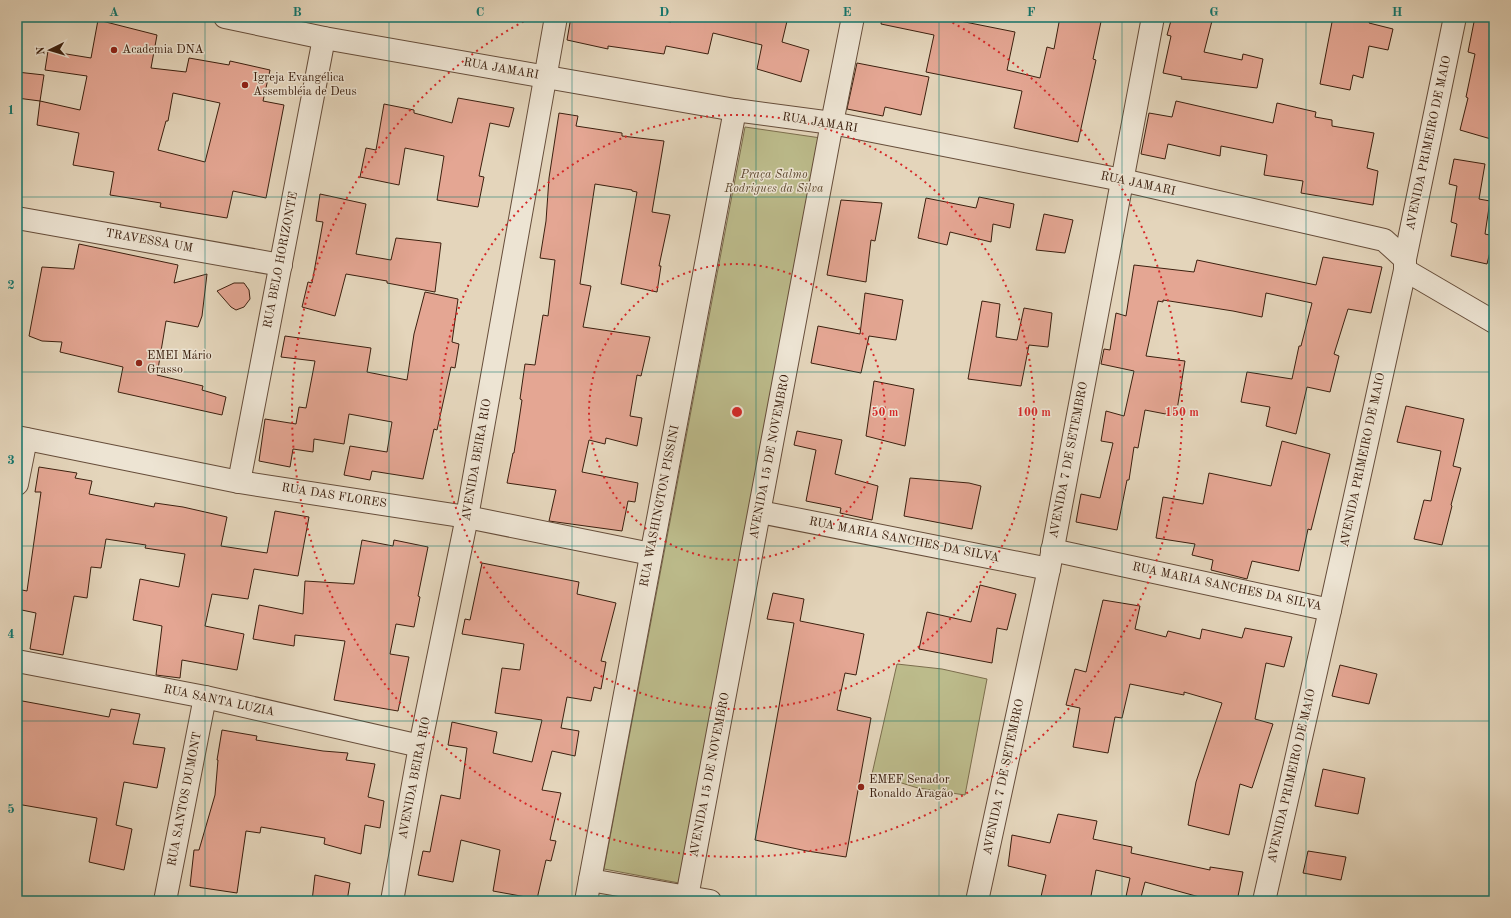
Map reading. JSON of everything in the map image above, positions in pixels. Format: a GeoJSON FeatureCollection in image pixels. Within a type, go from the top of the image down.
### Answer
{"type":"FeatureCollection","features":[{"type":"Feature","properties":{"kind":"street","name":"AVENIDA BEIRA RIO"},"geometry":{"type":"LineString","coordinates":[[392,901],[420,746],[467,517],[544,77],[556,17]]}},
{"type":"Feature","properties":{"kind":"street","name":"AVENIDA 15 DE NOVEMBRO"},"geometry":{"type":"LineString","coordinates":[[687,897],[853,17]]}},
{"type":"Feature","properties":{"kind":"street","name":"AVENIDA 7 DE SETEMBRO"},"geometry":{"type":"LineString","coordinates":[[977,901],[1050,559],[1153,17]]}},
{"type":"Feature","properties":{"kind":"street","name":"AVENIDA PRIMEIRO DE MAIO"},"geometry":{"type":"LineString","coordinates":[[1264,901],[1330,610],[1405,264],[1455,17]]}},
{"type":"Feature","properties":{"kind":"street","name":"RUA JAMARI"},"geometry":{"type":"LineString","coordinates":[[238,18],[324,38],[544,77],[735,110],[832,123],[1122,180],[1384,240],[1405,264],[1494,322]]}},
{"type":"Feature","properties":{"kind":"street","name":"RUA BELO HORIZONTE"},"geometry":{"type":"LineString","coordinates":[[240,482],[324,38]]}},
{"type":"Feature","properties":{"kind":"street","name":"RUA WASHINGTON PISSINI"},"geometry":{"type":"LineString","coordinates":[[586,901],[735,110]]}},
{"type":"Feature","properties":{"kind":"street","name":"TRAVESSA UM"},"geometry":{"type":"LineString","coordinates":[[17,218],[281,265]]}},
{"type":"Feature","properties":{"kind":"street","name":"RUA DAS FLORES"},"geometry":{"type":"LineString","coordinates":[[21,438],[240,482],[467,517],[651,554]]}},
{"type":"Feature","properties":{"kind":"street"},"geometry":{"type":"LineString","coordinates":[[17,484],[21,438]]}},
{"type":"Feature","properties":{"kind":"street","name":"RUA MARIA SANCHES DA SILVA"},"geometry":{"type":"LineString","coordinates":[[760,512],[1050,559],[1330,610]]}},
{"type":"Feature","properties":{"kind":"street","name":"RUA SANTA LUZIA"},"geometry":{"type":"LineString","coordinates":[[17,661],[205,697],[420,746]]}},
{"type":"Feature","properties":{"kind":"street","name":"RUA SANTOS DUMONT"},"geometry":{"type":"LineString","coordinates":[[165,901],[205,697]]}},
{"type":"Feature","properties":{"kind":"street"},"geometry":{"type":"LineString","coordinates":[[590,880],[710,901]]}},
{"type":"Feature","properties":{"kind":"green space","name":"Praça Salmo Rodrigues da Silva"},"geometry":{"type":"Polygon","coordinates":[[[745,127],[821,138],[679,883],[604,869],[745,127]]]}},
{"type":"Feature","properties":{"kind":"green space"},"geometry":{"type":"Polygon","coordinates":[[[897,664],[942,669],[987,679],[965,795],[918,788],[872,774],[897,664]]]}},
{"type":"Feature","properties":{"kind":"building"},"geometry":{"type":"Polygon","coordinates":[[[571,17],[641,17],[640,18],[671,22],[672,17],[788,17],[782,42],[809,50],[801,82],[757,69],[762,45],[713,33],[708,54],[666,46],[664,54],[608,46],[608,49],[567,40],[571,17]]]}},
{"type":"Feature","properties":{"kind":"building"},"geometry":{"type":"Polygon","coordinates":[[[882,17],[940,17],[1015,32],[1007,70],[1040,78],[1047,47],[1054,49],[1060,17],[1102,17],[1093,59],[1096,60],[1078,142],[1014,128],[1022,91],[926,72],[934,35],[881,24],[882,17]]]}},
{"type":"Feature","properties":{"kind":"building"},"geometry":{"type":"Polygon","coordinates":[[[1172,17],[1213,17],[1204,52],[1242,60],[1243,54],[1263,59],[1257,88],[1181,79],[1182,77],[1163,73],[1171,36],[1167,35],[1172,17]]]}},
{"type":"Feature","properties":{"kind":"building"},"geometry":{"type":"Polygon","coordinates":[[[1333,17],[1371,17],[1369,23],[1393,29],[1388,50],[1369,46],[1363,78],[1353,75],[1350,90],[1320,84],[1333,17]]]}},
{"type":"Feature","properties":{"kind":"building"},"geometry":{"type":"Polygon","coordinates":[[[1475,17],[1494,17],[1494,126],[1491,139],[1460,130],[1468,98],[1466,97],[1475,54],[1468,52],[1475,17]]]}},
{"type":"Feature","properties":{"kind":"building"},"geometry":{"type":"Polygon","coordinates":[[[98,20],[157,35],[151,68],[186,72],[189,58],[229,65],[230,61],[270,70],[263,101],[284,105],[266,198],[233,191],[227,218],[160,207],[161,203],[110,195],[114,172],[73,165],[79,133],[37,125],[40,101],[80,110],[87,76],[45,70],[48,51],[91,58],[98,20]],[[173,93],[168,121],[166,121],[158,150],[205,162],[220,103],[173,93]]]}},
{"type":"Feature","properties":{"kind":"building"},"geometry":{"type":"Polygon","coordinates":[[[857,63],[929,77],[921,115],[885,107],[883,116],[847,109],[857,63]]]}},
{"type":"Feature","properties":{"kind":"building"},"geometry":{"type":"Polygon","coordinates":[[[17,72],[44,75],[40,101],[17,98],[17,72]]]}},
{"type":"Feature","properties":{"kind":"building"},"geometry":{"type":"Polygon","coordinates":[[[458,98],[514,108],[509,127],[490,123],[479,176],[484,177],[478,207],[437,200],[444,156],[405,148],[399,185],[360,177],[366,148],[376,150],[384,104],[414,110],[414,113],[452,123],[458,98]]]}},
{"type":"Feature","properties":{"kind":"building"},"geometry":{"type":"Polygon","coordinates":[[[1176,101],[1273,123],[1277,103],[1316,112],[1315,117],[1332,120],[1332,126],[1374,133],[1367,168],[1378,171],[1373,205],[1301,193],[1303,181],[1264,175],[1267,155],[1221,146],[1220,156],[1168,144],[1165,159],[1141,154],[1149,113],[1172,117],[1176,101]]]}},
{"type":"Feature","properties":{"kind":"building"},"geometry":{"type":"Polygon","coordinates":[[[559,113],[578,116],[576,126],[622,133],[622,136],[664,141],[652,212],[670,215],[659,266],[661,266],[657,292],[621,284],[637,192],[595,184],[580,284],[591,286],[583,327],[650,337],[641,376],[637,375],[630,416],[642,418],[637,446],[606,438],[605,444],[589,440],[582,472],[638,483],[635,502],[628,501],[622,531],[549,521],[556,490],[507,483],[514,453],[522,400],[520,399],[525,364],[535,365],[543,315],[548,316],[555,260],[540,258],[546,221],[549,178],[559,113]]]}},
{"type":"Feature","properties":{"kind":"building"},"geometry":{"type":"Polygon","coordinates":[[[1454,159],[1485,164],[1479,199],[1490,201],[1485,234],[1494,236],[1487,264],[1451,256],[1457,224],[1451,222],[1457,186],[1449,184],[1454,159]]]}},
{"type":"Feature","properties":{"kind":"building"},"geometry":{"type":"Polygon","coordinates":[[[320,194],[366,204],[356,254],[391,260],[396,238],[441,243],[435,292],[387,283],[387,281],[346,274],[335,316],[302,307],[308,282],[312,283],[323,222],[316,221],[320,194]]]}},
{"type":"Feature","properties":{"kind":"building"},"geometry":{"type":"Polygon","coordinates":[[[979,197],[1014,204],[1010,228],[993,224],[991,242],[950,232],[947,245],[918,238],[926,198],[976,208],[979,197]]]}},
{"type":"Feature","properties":{"kind":"building"},"geometry":{"type":"Polygon","coordinates":[[[841,200],[882,203],[875,241],[871,240],[866,282],[827,275],[841,200]]]}},
{"type":"Feature","properties":{"kind":"building"},"geometry":{"type":"Polygon","coordinates":[[[1044,214],[1073,220],[1065,253],[1036,250],[1044,214]]]}},
{"type":"Feature","properties":{"kind":"building"},"geometry":{"type":"Polygon","coordinates":[[[79,244],[178,265],[174,283],[207,274],[202,316],[198,327],[166,321],[157,375],[203,386],[202,390],[226,397],[222,415],[118,392],[123,367],[60,352],[62,342],[42,341],[29,336],[42,267],[74,269],[79,244]]]}},
{"type":"Feature","properties":{"kind":"building"},"geometry":{"type":"Polygon","coordinates":[[[1323,257],[1382,267],[1371,313],[1348,309],[1334,354],[1339,356],[1330,392],[1307,387],[1296,434],[1266,426],[1270,407],[1241,402],[1247,372],[1292,379],[1299,346],[1301,346],[1312,303],[1266,293],[1262,317],[1163,300],[1163,302],[1158,301],[1146,356],[1185,361],[1176,416],[1145,410],[1138,448],[1134,447],[1129,480],[1127,480],[1117,530],[1076,522],[1081,494],[1100,498],[1113,443],[1101,441],[1106,411],[1124,416],[1134,371],[1101,364],[1104,349],[1110,350],[1116,313],[1126,316],[1134,265],[1194,272],[1197,260],[1316,285],[1323,257]]]}},
{"type":"Feature","properties":{"kind":"building"},"geometry":{"type":"Polygon","coordinates":[[[234,283],[244,283],[249,290],[250,299],[244,307],[236,310],[231,307],[217,291],[234,283]]]}},
{"type":"Feature","properties":{"kind":"building"},"geometry":{"type":"Polygon","coordinates":[[[425,292],[458,299],[452,342],[459,344],[455,368],[451,367],[437,430],[434,429],[423,479],[372,471],[370,480],[344,475],[350,446],[387,452],[392,422],[349,414],[344,444],[314,439],[313,452],[293,449],[290,467],[259,461],[265,419],[296,424],[299,407],[306,408],[315,361],[281,357],[285,336],[371,348],[367,372],[407,380],[414,334],[425,292]]]}},
{"type":"Feature","properties":{"kind":"building"},"geometry":{"type":"Polygon","coordinates":[[[865,293],[903,300],[896,340],[869,336],[861,373],[811,363],[818,326],[860,334],[865,293]]]}},
{"type":"Feature","properties":{"kind":"building"},"geometry":{"type":"Polygon","coordinates":[[[982,301],[1000,304],[996,337],[1017,340],[1024,308],[1052,313],[1048,347],[1029,345],[1021,386],[968,379],[982,301]]]}},
{"type":"Feature","properties":{"kind":"building"},"geometry":{"type":"Polygon","coordinates":[[[874,381],[914,389],[905,446],[866,436],[874,381]]]}},
{"type":"Feature","properties":{"kind":"building"},"geometry":{"type":"Polygon","coordinates":[[[1406,406],[1464,419],[1453,466],[1461,468],[1442,545],[1414,539],[1424,500],[1431,501],[1441,451],[1397,442],[1406,406]]]}},
{"type":"Feature","properties":{"kind":"building"},"geometry":{"type":"Polygon","coordinates":[[[797,431],[842,440],[835,474],[878,486],[872,520],[840,513],[841,508],[806,501],[816,450],[794,445],[797,431]]]}},
{"type":"Feature","properties":{"kind":"building"},"geometry":{"type":"Polygon","coordinates":[[[1282,441],[1330,454],[1311,530],[1308,529],[1299,571],[1252,561],[1247,579],[1211,570],[1213,560],[1192,555],[1195,544],[1156,538],[1163,497],[1203,504],[1209,473],[1271,486],[1282,441]]]}},
{"type":"Feature","properties":{"kind":"building"},"geometry":{"type":"Polygon","coordinates":[[[39,467],[77,473],[75,478],[92,481],[89,494],[154,507],[155,503],[183,507],[227,517],[221,546],[267,553],[275,511],[309,517],[298,576],[254,569],[248,599],[212,594],[205,626],[244,634],[237,670],[182,660],[180,678],[156,675],[162,626],[133,620],[140,579],[179,587],[185,554],[145,548],[146,545],[106,539],[101,568],[91,567],[87,598],[74,596],[63,655],[30,649],[36,613],[17,609],[17,589],[27,591],[41,492],[35,492],[39,467]]]}},
{"type":"Feature","properties":{"kind":"building"},"geometry":{"type":"Polygon","coordinates":[[[910,478],[969,483],[981,486],[972,529],[904,516],[910,478]]]}},
{"type":"Feature","properties":{"kind":"building"},"geometry":{"type":"Polygon","coordinates":[[[362,540],[393,546],[394,540],[428,547],[418,596],[420,597],[414,627],[396,624],[390,654],[409,657],[398,711],[334,700],[345,641],[295,635],[294,646],[253,639],[259,605],[303,614],[305,581],[354,584],[362,540]]]}},
{"type":"Feature","properties":{"kind":"building"},"geometry":{"type":"Polygon","coordinates":[[[482,563],[579,582],[577,594],[616,603],[601,661],[606,662],[601,689],[594,687],[591,701],[567,697],[561,728],[579,731],[575,756],[552,751],[542,790],[561,793],[550,840],[556,841],[551,861],[546,860],[537,899],[493,891],[500,850],[461,840],[453,882],[418,875],[423,851],[430,852],[441,795],[460,799],[467,748],[448,745],[452,722],[497,732],[493,753],[532,762],[542,720],[495,713],[502,668],[520,670],[524,644],[462,634],[465,619],[470,620],[482,563]]]}},
{"type":"Feature","properties":{"kind":"building"},"geometry":{"type":"Polygon","coordinates":[[[980,585],[1016,594],[1007,630],[997,628],[992,663],[919,649],[927,612],[971,622],[980,585]]]}},
{"type":"Feature","properties":{"kind":"building"},"geometry":{"type":"Polygon","coordinates":[[[773,593],[804,599],[800,621],[864,634],[856,675],[845,673],[837,710],[871,718],[846,857],[807,851],[755,840],[794,623],[767,619],[773,593]]]}},
{"type":"Feature","properties":{"kind":"building"},"geometry":{"type":"Polygon","coordinates":[[[1103,600],[1140,606],[1135,629],[1166,637],[1168,631],[1200,639],[1202,629],[1242,638],[1245,628],[1292,637],[1284,667],[1266,663],[1255,719],[1273,724],[1252,788],[1240,784],[1229,835],[1188,825],[1196,782],[1222,703],[1184,692],[1184,695],[1130,684],[1122,718],[1115,717],[1108,753],[1073,747],[1080,708],[1066,705],[1075,669],[1086,672],[1103,600]]]}},
{"type":"Feature","properties":{"kind":"building"},"geometry":{"type":"Polygon","coordinates":[[[1340,665],[1377,674],[1369,704],[1332,696],[1340,665]]]}},
{"type":"Feature","properties":{"kind":"building"},"geometry":{"type":"Polygon","coordinates":[[[17,700],[109,717],[111,709],[140,714],[133,744],[165,748],[157,788],[124,782],[116,825],[132,829],[124,870],[89,862],[97,818],[17,804],[17,700]]]}},
{"type":"Feature","properties":{"kind":"building"},"geometry":{"type":"Polygon","coordinates":[[[222,730],[257,736],[256,740],[323,751],[348,753],[346,760],[375,764],[368,797],[384,801],[380,828],[365,825],[361,854],[324,844],[325,838],[261,827],[260,833],[246,831],[237,893],[190,886],[194,850],[199,850],[215,795],[217,760],[222,730]]]}},
{"type":"Feature","properties":{"kind":"building"},"geometry":{"type":"Polygon","coordinates":[[[1323,769],[1365,778],[1358,814],[1315,806],[1323,769]]]}},
{"type":"Feature","properties":{"kind":"building"},"geometry":{"type":"Polygon","coordinates":[[[1058,814],[1097,821],[1093,839],[1132,847],[1131,853],[1210,870],[1210,867],[1243,872],[1237,901],[1202,901],[1203,898],[1145,882],[1140,901],[1125,901],[1130,878],[1096,870],[1090,901],[1040,901],[1046,875],[1008,866],[1012,835],[1050,843],[1058,814]]]}},
{"type":"Feature","properties":{"kind":"building"},"geometry":{"type":"Polygon","coordinates":[[[1308,851],[1346,857],[1341,880],[1303,873],[1308,851]]]}},
{"type":"Feature","properties":{"kind":"building"},"geometry":{"type":"Polygon","coordinates":[[[315,875],[350,883],[347,901],[312,901],[315,875]]]}},
{"type":"Feature","properties":{"kind":"place","name":"Academia DNA"},"geometry":{"type":"Point","coordinates":[114,50]}},
{"type":"Feature","properties":{"kind":"place","name":"Igreja Evangélica Assembléia de Deus"},"geometry":{"type":"Point","coordinates":[245,85]}},
{"type":"Feature","properties":{"kind":"place","name":"EMEI Mário Grasso"},"geometry":{"type":"Point","coordinates":[139,363]}},
{"type":"Feature","properties":{"kind":"place","name":"EMEF Senador Ronaldo Aragão"},"geometry":{"type":"Point","coordinates":[861,787]}}]}
